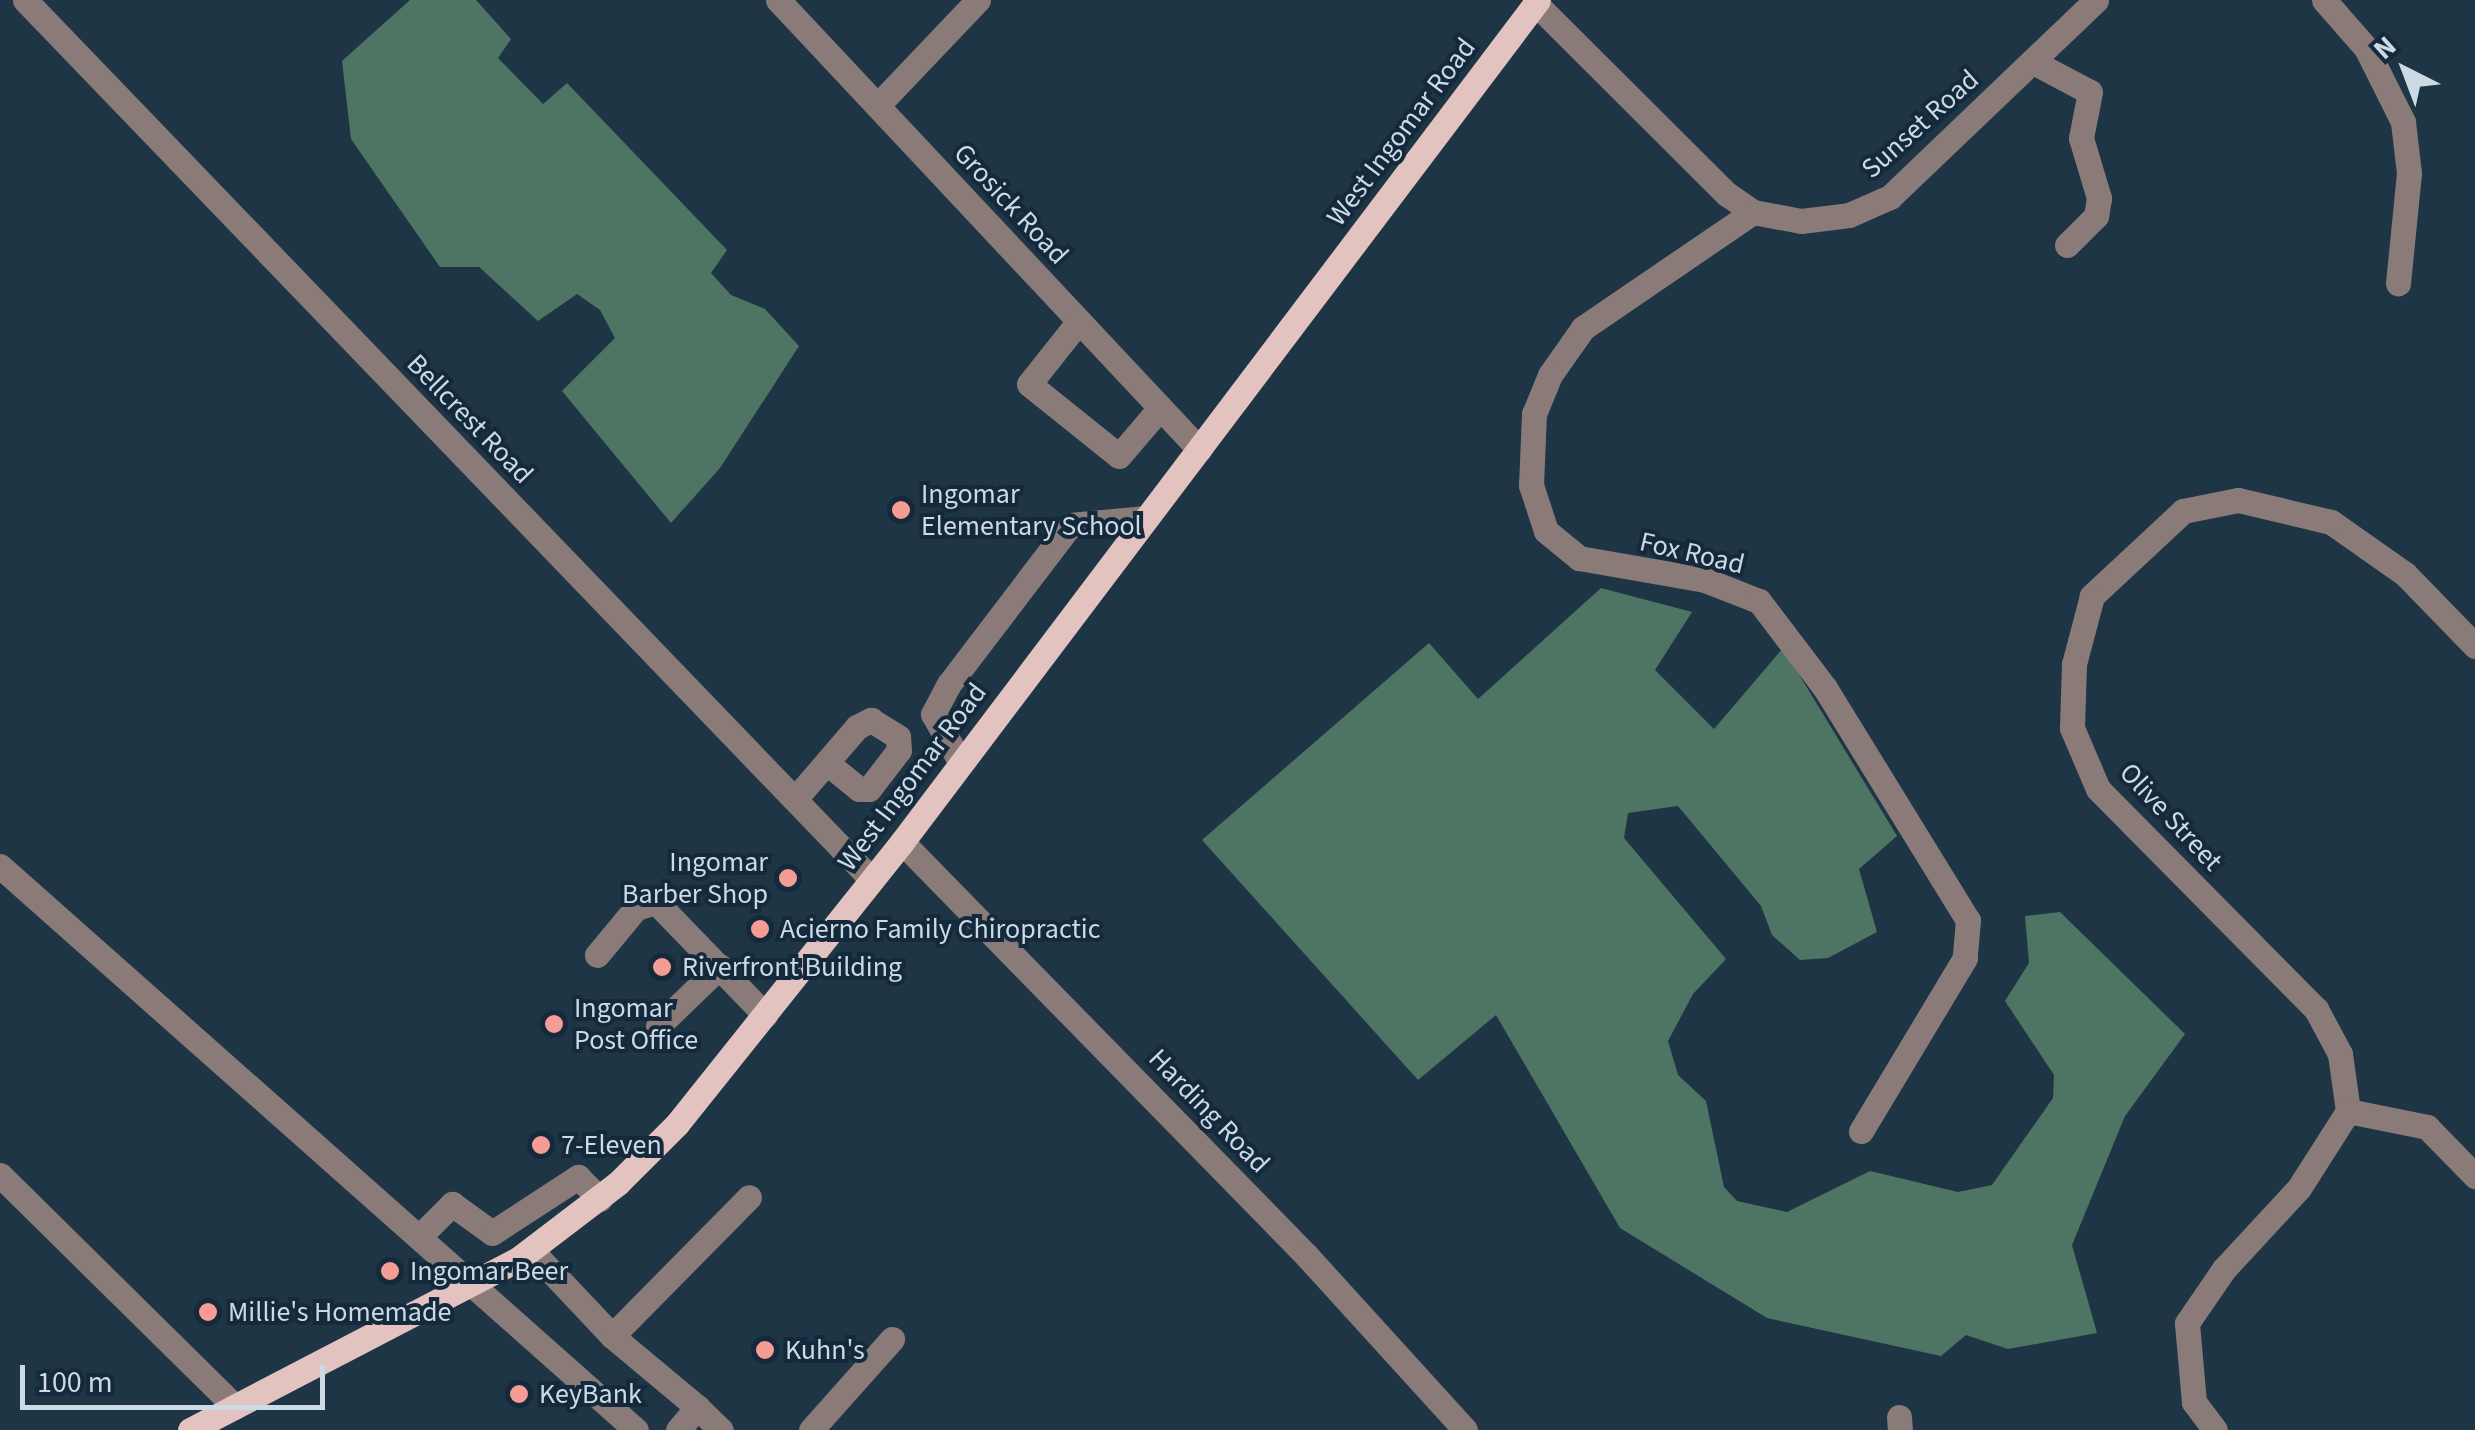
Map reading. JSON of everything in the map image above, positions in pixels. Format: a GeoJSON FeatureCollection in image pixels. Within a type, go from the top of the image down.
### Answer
{"type":"FeatureCollection","features":[{"type":"Feature","properties":{"kind":"main road","name":"West Ingomar Road"},"geometry":{"type":"LineString","coordinates":[[190,1430],[474,1286],[539,1245],[600,1199],[677,1124],[902,842],[1537,2]]}},
{"type":"Feature","properties":{"kind":"street","name":"Bellcrest Road"},"geometry":{"type":"LineString","coordinates":[[25,0],[872,880]]}},
{"type":"Feature","properties":{"kind":"street","name":"Grosick Road"},"geometry":{"type":"LineString","coordinates":[[778,0],[1199,449]]}},
{"type":"Feature","properties":{"kind":"street"},"geometry":{"type":"LineString","coordinates":[[878,105],[978,0]]}},
{"type":"Feature","properties":{"kind":"street","name":"Sunset Road"},"geometry":{"type":"LineString","coordinates":[[1753,212],[1828,218],[1890,197],[2096,0]]}},
{"type":"Feature","properties":{"kind":"street"},"geometry":{"type":"LineString","coordinates":[[2324,0],[2366,48],[2403,122],[2410,173],[2398,283]]}},
{"type":"Feature","properties":{"kind":"street"},"geometry":{"type":"LineString","coordinates":[[1537,2],[1753,212]]}},
{"type":"Feature","properties":{"kind":"street"},"geometry":{"type":"LineString","coordinates":[[2033,62],[2090,92],[2080,138],[2099,198],[2096,216],[2067,245]]}},
{"type":"Feature","properties":{"kind":"street","name":"Fox Road"},"geometry":{"type":"LineString","coordinates":[[1753,212],[1584,328],[1550,375],[1534,414],[1530,484],[1546,531],[1579,558],[1705,580],[1760,601],[1825,688],[1968,920],[1965,958],[1956,977],[1918,1029],[1861,1131]]}},
{"type":"Feature","properties":{"kind":"street"},"geometry":{"type":"LineString","coordinates":[[1079,321],[1029,384],[1120,456],[1160,408]]}},
{"type":"Feature","properties":{"kind":"street","name":"Olive Street"},"geometry":{"type":"LineString","coordinates":[[2348,1111],[2340,1054],[2316,1009],[2098,789],[2072,728],[2074,664],[2092,596],[2183,511],[2238,500],[2331,522],[2405,574],[2475,646]]}},
{"type":"Feature","properties":{"kind":"street"},"geometry":{"type":"LineString","coordinates":[[961,763],[933,714],[949,684],[1070,525],[1146,518]]}},
{"type":"Feature","properties":{"kind":"street"},"geometry":{"type":"LineString","coordinates":[[795,800],[827,763]]}},
{"type":"Feature","properties":{"kind":"street","name":"Harding Road"},"geometry":{"type":"LineString","coordinates":[[902,842],[1306,1255],[1465,1430]]}},
{"type":"Feature","properties":{"kind":"street"},"geometry":{"type":"LineString","coordinates":[[0,866],[636,1430]]}},
{"type":"Feature","properties":{"kind":"street"},"geometry":{"type":"LineString","coordinates":[[597,955],[636,908],[656,902],[765,1015]]}},
{"type":"Feature","properties":{"kind":"street"},"geometry":{"type":"LineString","coordinates":[[658,1026],[720,966]]}},
{"type":"Feature","properties":{"kind":"street"},"geometry":{"type":"LineString","coordinates":[[2215,1430],[2194,1402],[2187,1322],[2224,1269],[2299,1188],[2348,1111],[2428,1127],[2475,1176]]}},
{"type":"Feature","properties":{"kind":"street"},"geometry":{"type":"LineString","coordinates":[[0,1175],[235,1408]]}},
{"type":"Feature","properties":{"kind":"street"},"geometry":{"type":"LineString","coordinates":[[419,1237],[452,1204],[492,1233],[527,1214],[578,1177],[600,1199]]}},
{"type":"Feature","properties":{"kind":"street"},"geometry":{"type":"LineString","coordinates":[[612,1336],[749,1197]]}},
{"type":"Feature","properties":{"kind":"street"},"geometry":{"type":"LineString","coordinates":[[527,1214],[539,1245],[612,1336],[721,1430]]}},
{"type":"Feature","properties":{"kind":"street"},"geometry":{"type":"LineString","coordinates":[[812,1430],[892,1339]]}},
{"type":"Feature","properties":{"kind":"street"},"geometry":{"type":"LineString","coordinates":[[678,1430],[696,1407]]}},
{"type":"Feature","properties":{"kind":"green space"},"geometry":{"type":"Polygon","coordinates":[[[410,0],[476,0],[511,39],[498,58],[543,104],[567,83],[727,250],[711,273],[731,295],[765,309],[799,346],[720,468],[671,523],[562,391],[615,338],[600,310],[577,294],[538,321],[479,267],[440,267],[351,139],[342,61],[410,0]]]}},
{"type":"Feature","properties":{"kind":"green space"},"geometry":{"type":"Polygon","coordinates":[[[1601,588],[1692,612],[1655,670],[1714,729],[1783,648],[1897,836],[1859,869],[1877,932],[1828,958],[1800,960],[1772,935],[1761,906],[1678,806],[1628,813],[1624,838],[1726,959],[1693,994],[1668,1041],[1678,1075],[1706,1101],[1724,1187],[1737,1201],[1787,1212],[1870,1171],[1958,1192],[1992,1185],[2053,1098],[2054,1075],[2005,1001],[2029,963],[2025,916],[2060,912],[2185,1034],[2125,1116],[2072,1245],[2097,1333],[2008,1349],[1966,1335],[1941,1356],[1767,1318],[1620,1228],[1496,1015],[1418,1080],[1202,840],[1429,643],[1478,699],[1601,588]]]}},
{"type":"Feature","properties":{"kind":"place","name":"Ingomar Elementary School"},"geometry":{"type":"Point","coordinates":[901,510]}},
{"type":"Feature","properties":{"kind":"place","name":"Ingomar Barber Shop"},"geometry":{"type":"Point","coordinates":[788,878]}},
{"type":"Feature","properties":{"kind":"place","name":"Acierno Family Chiropractic"},"geometry":{"type":"Point","coordinates":[760,929]}},
{"type":"Feature","properties":{"kind":"place","name":"Riverfront Building"},"geometry":{"type":"Point","coordinates":[662,967]}},
{"type":"Feature","properties":{"kind":"place","name":"Ingomar Post Office"},"geometry":{"type":"Point","coordinates":[554,1024]}},
{"type":"Feature","properties":{"kind":"place","name":"7-Eleven"},"geometry":{"type":"Point","coordinates":[541,1145]}},
{"type":"Feature","properties":{"kind":"place","name":"Ingomar Beer"},"geometry":{"type":"Point","coordinates":[390,1271]}},
{"type":"Feature","properties":{"kind":"place","name":"Millie's Homemade"},"geometry":{"type":"Point","coordinates":[208,1312]}},
{"type":"Feature","properties":{"kind":"place","name":"Kuhn's"},"geometry":{"type":"Point","coordinates":[765,1350]}},
{"type":"Feature","properties":{"kind":"place","name":"KeyBank"},"geometry":{"type":"Point","coordinates":[519,1394]}}]}
